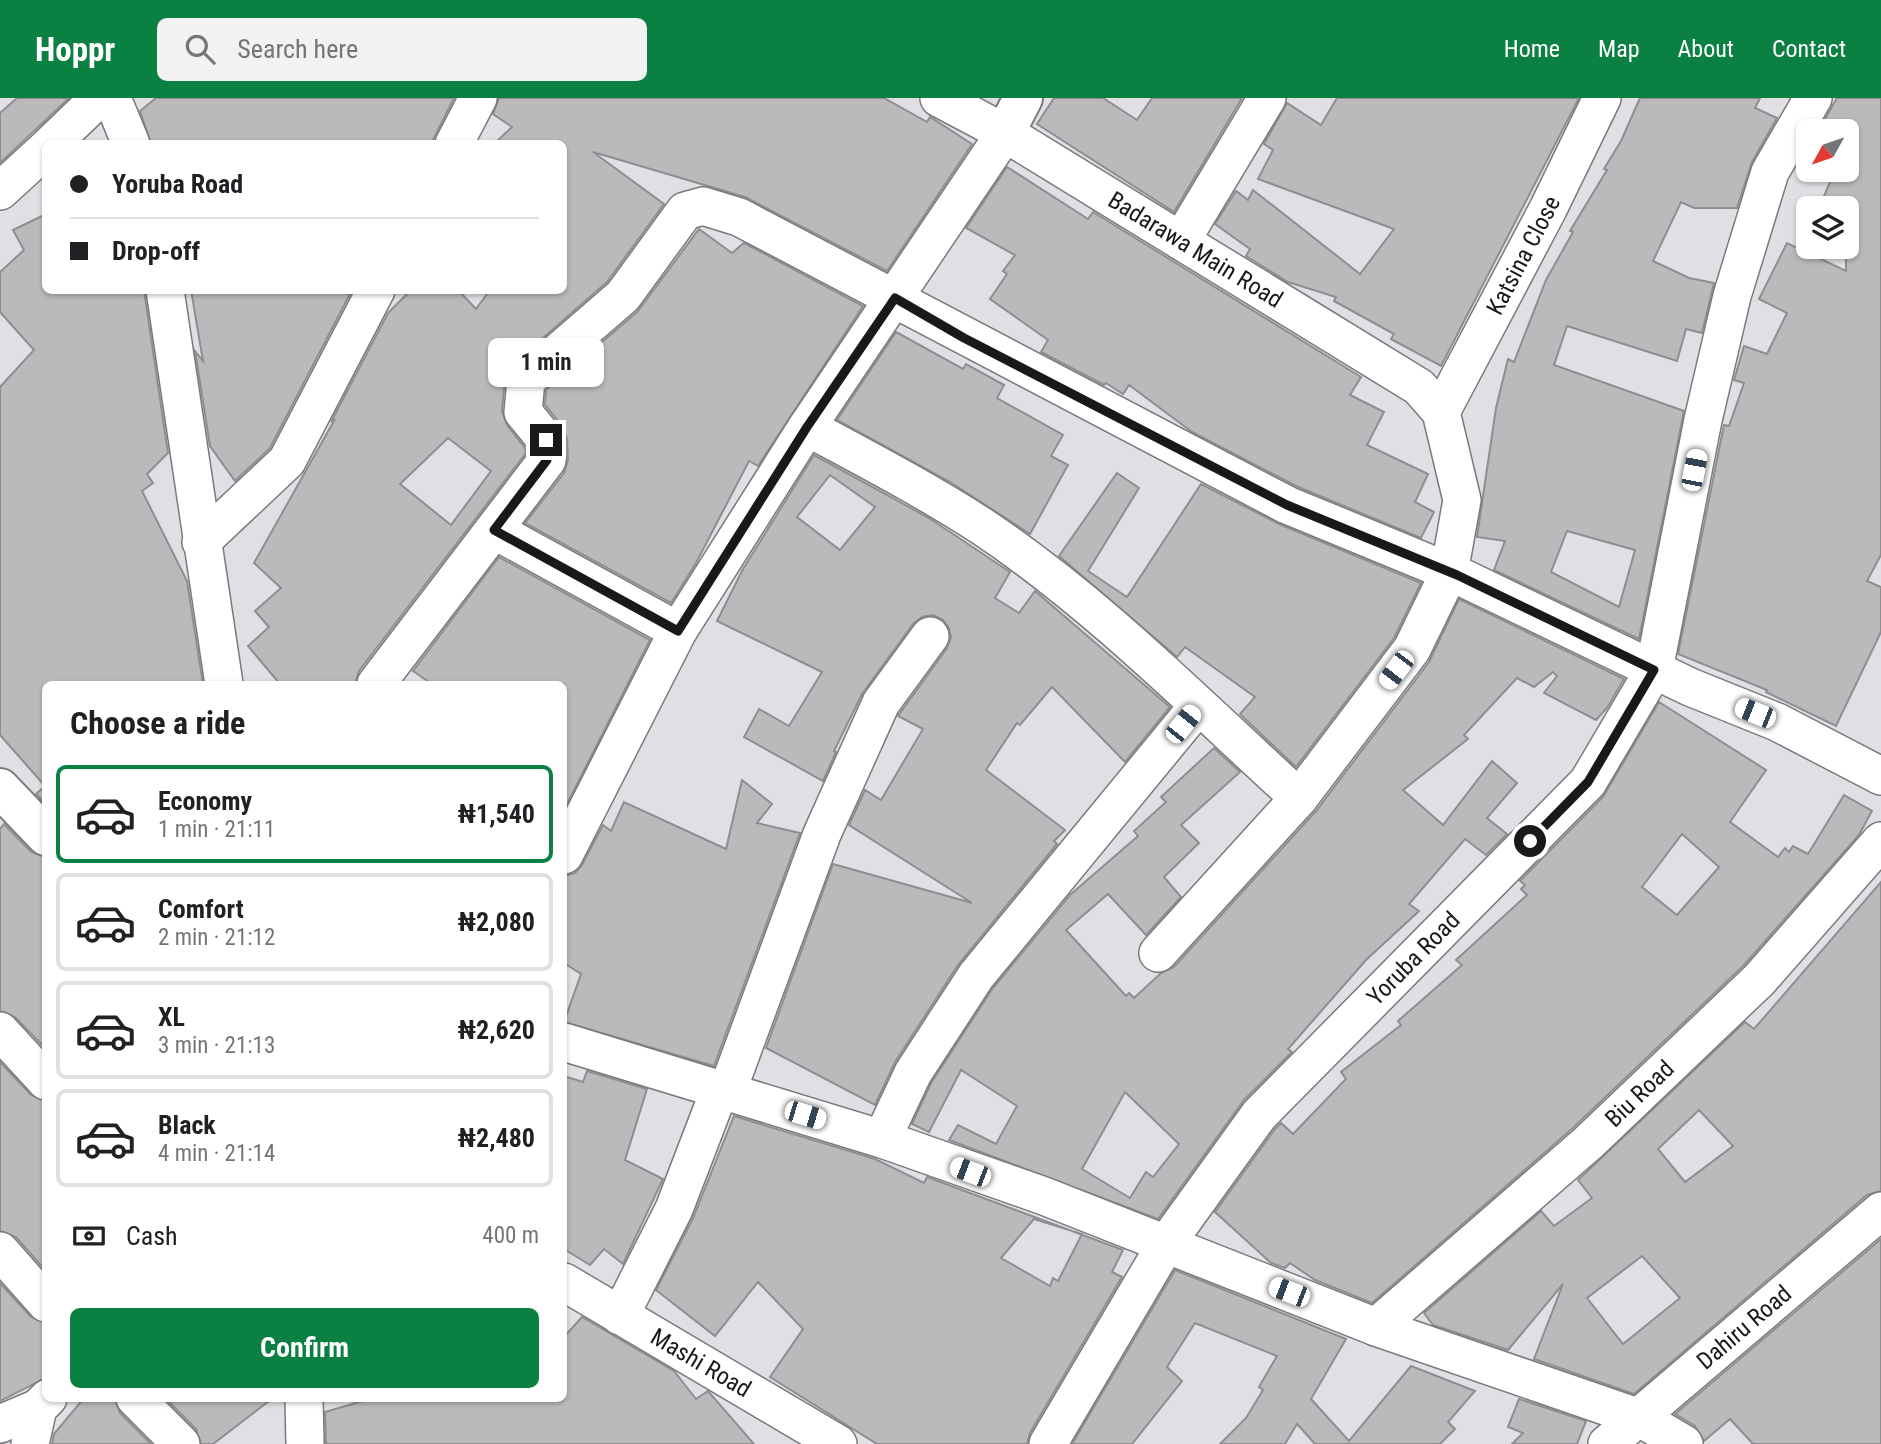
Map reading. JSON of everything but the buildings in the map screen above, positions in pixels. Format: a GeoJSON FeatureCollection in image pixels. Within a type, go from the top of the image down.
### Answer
{"type":"FeatureCollection","features":[{"type":"Feature","properties":{"kind":"street"},"geometry":{"type":"LineString","coordinates":[[55,140],[99,98]]}},
{"type":"Feature","properties":{"kind":"street"},"geometry":{"type":"LineString","coordinates":[[112,98],[129,140]]}},
{"type":"Feature","properties":{"kind":"street"},"geometry":{"type":"LineString","coordinates":[[456,140],[478,98]]}},
{"type":"Feature","properties":{"kind":"street","name":"Badarawa Main Road"},"geometry":{"type":"LineString","coordinates":[[939,98],[1005,133],[1419,387],[1441,412]]}},
{"type":"Feature","properties":{"kind":"street"},"geometry":{"type":"LineString","coordinates":[[567,849],[678,631],[807,427],[1005,133],[1023,98]]}},
{"type":"Feature","properties":{"kind":"street"},"geometry":{"type":"LineString","coordinates":[[1181,241],[1267,98]]}},
{"type":"Feature","properties":{"kind":"street","name":"Katsina Close"},"geometry":{"type":"LineString","coordinates":[[1441,412],[1548,209],[1602,98]]}},
{"type":"Feature","properties":{"kind":"street","name":"Yoruba Road"},"geometry":{"type":"LineString","coordinates":[[1048,1444],[1166,1244],[1259,1115],[1588,782],[1654,670],[1703,420],[1732,296],[1770,172],[1813,98]]}},
{"type":"Feature","properties":{"kind":"street"},"geometry":{"type":"LineString","coordinates":[[0,191],[42,153]]}},
{"type":"Feature","properties":{"kind":"street"},"geometry":{"type":"LineString","coordinates":[[378,681],[547,460],[546,440],[523,412],[526,380],[623,296],[685,211],[703,206],[739,217],[895,298],[976,344],[1287,505],[1449,573],[1654,670],[1777,722],[1881,776]]}},
{"type":"Feature","properties":{"kind":"street"},"geometry":{"type":"LineString","coordinates":[[165,294],[224,681]]}},
{"type":"Feature","properties":{"kind":"street"},"geometry":{"type":"LineString","coordinates":[[201,542],[287,461],[374,294]]}},
{"type":"Feature","properties":{"kind":"street"},"geometry":{"type":"LineString","coordinates":[[1158,953],[1299,798],[1412,649],[1449,573],[1462,500],[1441,412]]}},
{"type":"Feature","properties":{"kind":"street"},"geometry":{"type":"LineString","coordinates":[[807,427],[894,473],[984,528],[1099,617],[1299,798]]}},
{"type":"Feature","properties":{"kind":"street"},"geometry":{"type":"LineString","coordinates":[[494,530],[678,631]]}},
{"type":"Feature","properties":{"kind":"street"},"geometry":{"type":"LineString","coordinates":[[620,1317],[674,1209],[723,1091],[827,822],[881,703],[930,636]]}},
{"type":"Feature","properties":{"kind":"street"},"geometry":{"type":"LineString","coordinates":[[882,1139],[914,1073],[976,976],[1198,706]]}},
{"type":"Feature","properties":{"kind":"street"},"geometry":{"type":"LineString","coordinates":[[0,788],[42,832]]}},
{"type":"Feature","properties":{"kind":"street","name":"Biu Road"},"geometry":{"type":"LineString","coordinates":[[1376,1327],[1588,1143],[1749,990],[1881,841]]}},
{"type":"Feature","properties":{"kind":"street"},"geometry":{"type":"LineString","coordinates":[[0,1031],[42,1077]]}},
{"type":"Feature","properties":{"kind":"street"},"geometry":{"type":"LineString","coordinates":[[567,1043],[882,1139],[1044,1196],[1376,1327],[1640,1418],[1684,1444]]}},
{"type":"Feature","properties":{"kind":"street","name":"Dahiru Road"},"geometry":{"type":"LineString","coordinates":[[1607,1444],[1881,1211]]}},
{"type":"Feature","properties":{"kind":"street"},"geometry":{"type":"LineString","coordinates":[[0,1251],[42,1298]]}},
{"type":"Feature","properties":{"kind":"street","name":"Mashi Road"},"geometry":{"type":"LineString","coordinates":[[567,1284],[838,1444]]}},
{"type":"Feature","properties":{"kind":"street"},"geometry":{"type":"LineString","coordinates":[[139,1402],[181,1444]]}},
{"type":"Feature","properties":{"kind":"street"},"geometry":{"type":"LineString","coordinates":[[304,1402],[305,1444]]}},
{"type":"Feature","properties":{"kind":"street"},"geometry":{"type":"LineString","coordinates":[[0,1424],[43,1403]]}},
{"type":"Feature","properties":{"kind":"street"},"geometry":{"type":"LineString","coordinates":[[30,1444],[43,1403]]}},
{"type":"Feature","properties":{"kind":"route"},"geometry":{"type":"LineString","coordinates":[[546,440],[547,460],[494,530],[678,631],[807,427],[895,298],[964,338],[1287,505],[1457,575],[1654,670],[1588,782],[1530,841]]}}]}
